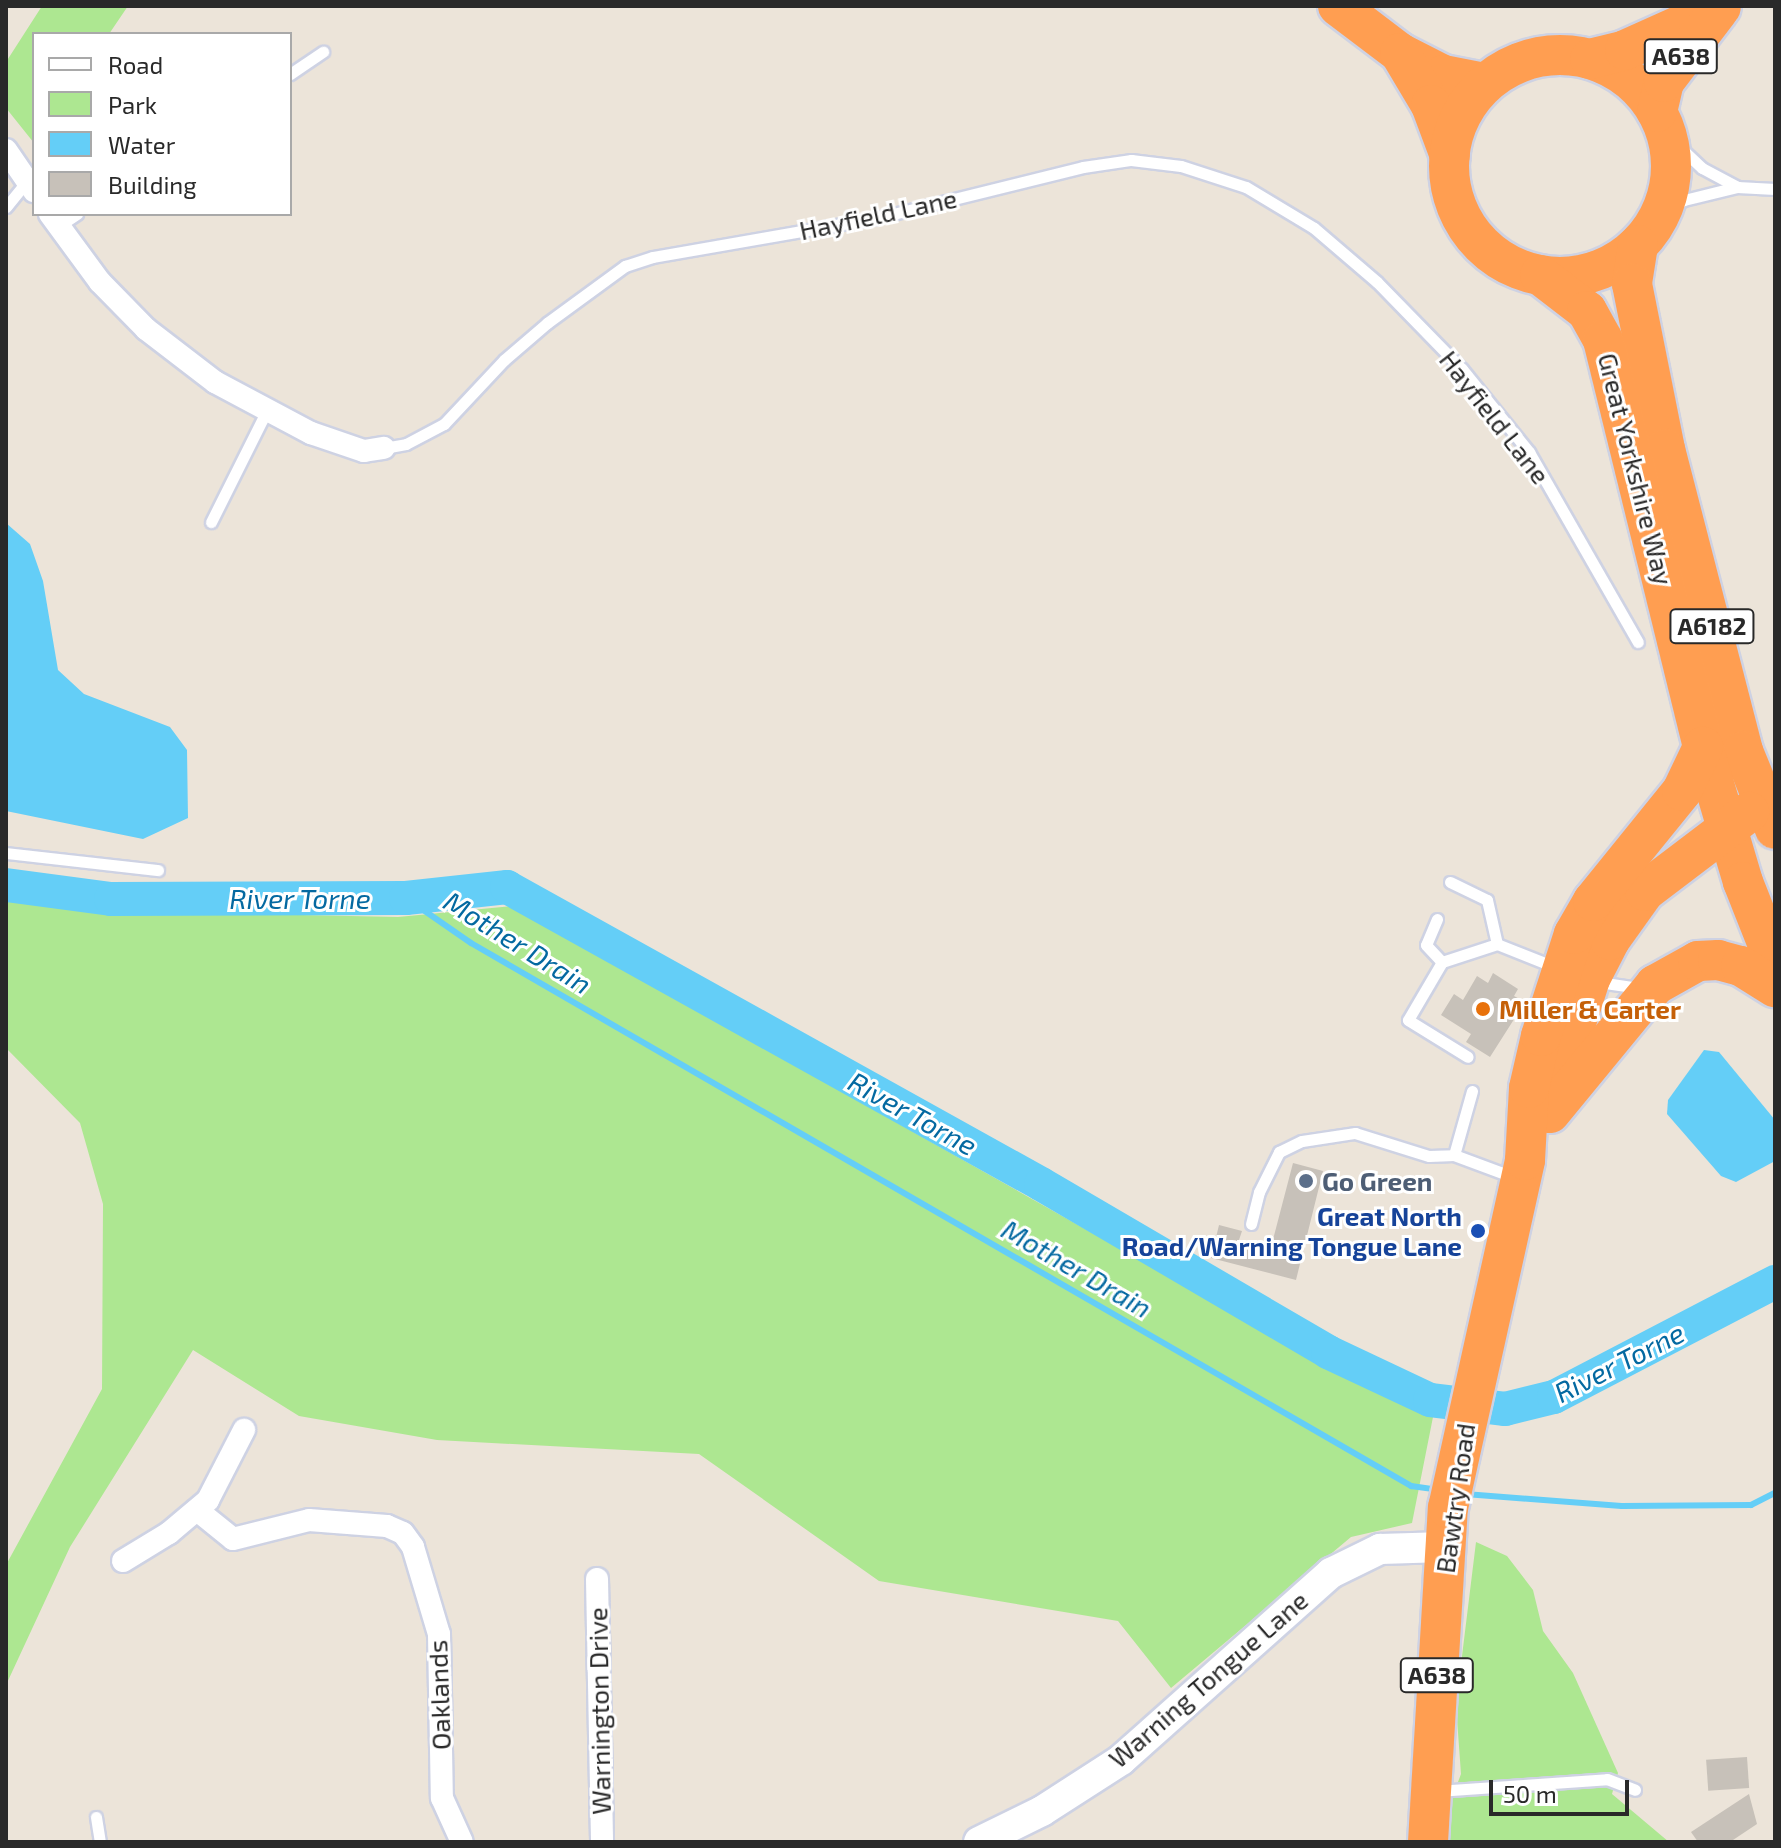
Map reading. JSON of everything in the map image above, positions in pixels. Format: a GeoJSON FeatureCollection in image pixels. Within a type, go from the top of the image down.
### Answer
{"type":"FeatureCollection","features":[{"type":"Feature","properties":{"kind":"highway"},"geometry":{"type":"LineString","coordinates":[[1338,6],[1400,53],[1443,75],[1485,83]]}},
{"type":"Feature","properties":{"kind":"highway","name":"A638"},"geometry":{"type":"LineString","coordinates":[[1590,59],[1625,50],[1721,6]]}},
{"type":"Feature","properties":{"kind":"highway","name":"A638"},"geometry":{"type":"LineString","coordinates":[[1662,124],[1664,82],[1721,6]]}},
{"type":"Feature","properties":{"kind":"highway"},"geometry":{"type":"LineString","coordinates":[[1400,53],[1431,105],[1450,156],[1455,202],[1472,232],[1497,258],[1540,275],[1592,272],[1638,245],[1661,212],[1671,161],[1662,124],[1617,70],[1590,59],[1535,58],[1485,83],[1455,129],[1450,156]]}},
{"type":"Feature","properties":{"kind":"highway","name":"Great Yorkshire Way"},"geometry":{"type":"LineString","coordinates":[[1638,245],[1632,284],[1665,449],[1743,751],[1768,815]]}},
{"type":"Feature","properties":{"kind":"highway","name":"Great Yorkshire Way"},"geometry":{"type":"LineString","coordinates":[[1540,275],[1587,311],[1603,340],[1703,747],[1743,882],[1775,963]]}},
{"type":"Feature","properties":{"kind":"highway","name":"Bawtry Road"},"geometry":{"type":"LineString","coordinates":[[1522,1170],[1550,1113],[1593,901],[1658,825],[1682,791],[1703,747]]}},
{"type":"Feature","properties":{"kind":"highway","name":"Bawtry Road"},"geometry":{"type":"LineString","coordinates":[[1658,825],[1768,815]]}},
{"type":"Feature","properties":{"kind":"highway","name":"Bawtry Road"},"geometry":{"type":"LineString","coordinates":[[1428,1842],[1445,1547],[1454,1471],[1522,1170],[1529,1088],[1576,974],[1610,940],[1645,891],[1726,817]]}},
{"type":"Feature","properties":{"kind":"highway"},"geometry":{"type":"LineString","coordinates":[[1550,1113],[1655,985],[1698,961],[1718,960],[1741,966],[1775,987]]}},
{"type":"Feature","properties":{"kind":"street"},"geometry":{"type":"LineString","coordinates":[[6,150],[30,186]]}},
{"type":"Feature","properties":{"kind":"street","name":"Hayfield Lane"},"geometry":{"type":"LineString","coordinates":[[62,218],[100,282],[146,329],[215,382],[311,433],[364,451],[384,448]]}},
{"type":"Feature","properties":{"kind":"street"},"geometry":{"type":"LineString","coordinates":[[123,1561],[208,1500],[244,1430]]}},
{"type":"Feature","properties":{"kind":"street","name":"Oaklands"},"geometry":{"type":"LineString","coordinates":[[197,1510],[233,1539],[309,1520],[387,1526],[403,1533],[413,1547],[439,1634],[442,1798],[462,1842]]}},
{"type":"Feature","properties":{"kind":"street","name":"Warning Tongue Lane"},"geometry":{"type":"LineString","coordinates":[[979,1842],[1042,1811],[1121,1760],[1331,1573],[1380,1549],[1445,1547]]}},
{"type":"Feature","properties":{"kind":"street","name":"Warnington Drive"},"geometry":{"type":"LineString","coordinates":[[597,1579],[602,1842]]}},
{"type":"Feature","properties":{"kind":"lane"},"geometry":{"type":"LineString","coordinates":[[292,73],[323,52]]}},
{"type":"Feature","properties":{"kind":"lane"},"geometry":{"type":"LineString","coordinates":[[1662,124],[1702,168],[1737,187]]}},
{"type":"Feature","properties":{"kind":"lane","name":"Hayfield Lane"},"geometry":{"type":"LineString","coordinates":[[384,448],[406,444],[444,424],[504,360],[625,266],[653,257],[877,218],[1083,167],[1131,160],[1181,166],[1246,187],[1314,228],[1377,282],[1462,369],[1529,452],[1638,642]]}},
{"type":"Feature","properties":{"kind":"lane"},"geometry":{"type":"LineString","coordinates":[[6,207],[30,186]]}},
{"type":"Feature","properties":{"kind":"lane"},"geometry":{"type":"LineString","coordinates":[[1661,212],[1684,200],[1737,187],[1775,189]]}},
{"type":"Feature","properties":{"kind":"lane"},"geometry":{"type":"LineString","coordinates":[[211,522],[267,410]]}},
{"type":"Feature","properties":{"kind":"lane"},"geometry":{"type":"LineString","coordinates":[[6,853],[158,870]]}},
{"type":"Feature","properties":{"kind":"lane"},"geometry":{"type":"LineString","coordinates":[[1450,882],[1487,900],[1497,944]]}},
{"type":"Feature","properties":{"kind":"lane"},"geometry":{"type":"LineString","coordinates":[[1437,919],[1426,945],[1442,962]]}},
{"type":"Feature","properties":{"kind":"lane"},"geometry":{"type":"LineString","coordinates":[[1468,1057],[1408,1020],[1442,962],[1497,944],[1576,974],[1630,990],[1655,985]]}},
{"type":"Feature","properties":{"kind":"lane"},"geometry":{"type":"LineString","coordinates":[[1454,1155],[1472,1091]]}},
{"type":"Feature","properties":{"kind":"lane"},"geometry":{"type":"LineString","coordinates":[[1251,1224],[1259,1192],[1279,1152],[1302,1141],[1355,1133],[1429,1156],[1454,1155],[1522,1170]]}},
{"type":"Feature","properties":{"kind":"lane"},"geometry":{"type":"LineString","coordinates":[[1429,1792],[1607,1779],[1635,1790]]}},
{"type":"Feature","properties":{"kind":"lane"},"geometry":{"type":"LineString","coordinates":[[96,1817],[100,1842]]}},
{"type":"Feature","properties":{"kind":"green space"},"geometry":{"type":"Polygon","coordinates":[[[42,6],[128,6],[110,32],[32,32],[32,140],[6,108],[6,62],[42,6]]]}},
{"type":"Feature","properties":{"kind":"green space"},"geometry":{"type":"Polygon","coordinates":[[[6,899],[109,911],[398,917],[512,906],[1355,1381],[1434,1412],[1412,1523],[1351,1537],[1171,1688],[1118,1621],[879,1581],[699,1454],[437,1440],[299,1416],[193,1350],[70,1547],[6,1685],[6,1565],[102,1389],[103,1204],[80,1123],[6,1048],[6,899]]]}},
{"type":"Feature","properties":{"kind":"green space"},"geometry":{"type":"Polygon","coordinates":[[[1476,1542],[1507,1556],[1533,1590],[1543,1631],[1573,1673],[1618,1773],[1612,1794],[1669,1842],[1449,1842],[1449,1806],[1461,1774],[1456,1705],[1476,1542]]]}},
{"type":"Feature","properties":{"kind":"water"},"geometry":{"type":"Polygon","coordinates":[[[6,523],[30,544],[43,581],[58,670],[84,694],[170,727],[187,750],[188,818],[143,839],[6,811],[6,523]]]}},
{"type":"Feature","properties":{"kind":"water"},"geometry":{"type":"Polygon","coordinates":[[[1704,1050],[1719,1052],[1775,1120],[1775,1161],[1736,1182],[1721,1176],[1667,1114],[1668,1100],[1704,1050]]]}},
{"type":"Feature","properties":{"kind":"building","name":"Miller & Carter"},"geometry":{"type":"Polygon","coordinates":[[[1493,973],[1518,989],[1514,996],[1525,1002],[1490,1057],[1466,1042],[1471,1034],[1441,1015],[1454,994],[1463,1000],[1477,976],[1488,983],[1493,973]]]}},
{"type":"Feature","properties":{"kind":"building"},"geometry":{"type":"Polygon","coordinates":[[[1293,1163],[1323,1171],[1296,1280],[1211,1258],[1219,1225],[1242,1231],[1238,1243],[1270,1251],[1293,1163]]]}},
{"type":"Feature","properties":{"kind":"building"},"geometry":{"type":"Polygon","coordinates":[[[1747,1757],[1749,1788],[1708,1791],[1706,1760],[1747,1757]]]}},
{"type":"Feature","properties":{"kind":"building"},"geometry":{"type":"Polygon","coordinates":[[[1749,1794],[1757,1824],[1730,1842],[1698,1842],[1691,1832],[1749,1794]]]}},
{"type":"Feature","properties":{"kind":"waterway","name":"River Torne"},"geometry":{"type":"LineString","coordinates":[[6,885],[111,899],[406,898],[507,887],[1041,1184],[1328,1352],[1430,1400],[1505,1409],[1554,1397],[1775,1282]]}},
{"type":"Feature","properties":{"kind":"waterway","name":"Mother Drain"},"geometry":{"type":"LineString","coordinates":[[406,898],[471,943],[1411,1486],[1439,1490]]}},
{"type":"Feature","properties":{"kind":"waterway","name":"Mother Drain"},"geometry":{"type":"LineString","coordinates":[[1465,1494],[1622,1506],[1751,1505],[1775,1493]]}},
{"type":"Feature","properties":{"kind":"place","name":"Miller & Carter"},"geometry":{"type":"Point","coordinates":[1483,1009]}},
{"type":"Feature","properties":{"kind":"place","name":"Go Green"},"geometry":{"type":"Point","coordinates":[1306,1181]}},
{"type":"Feature","properties":{"kind":"place","name":"Great North Road/Warning Tongue Lane"},"geometry":{"type":"Point","coordinates":[1478,1231]}}]}
